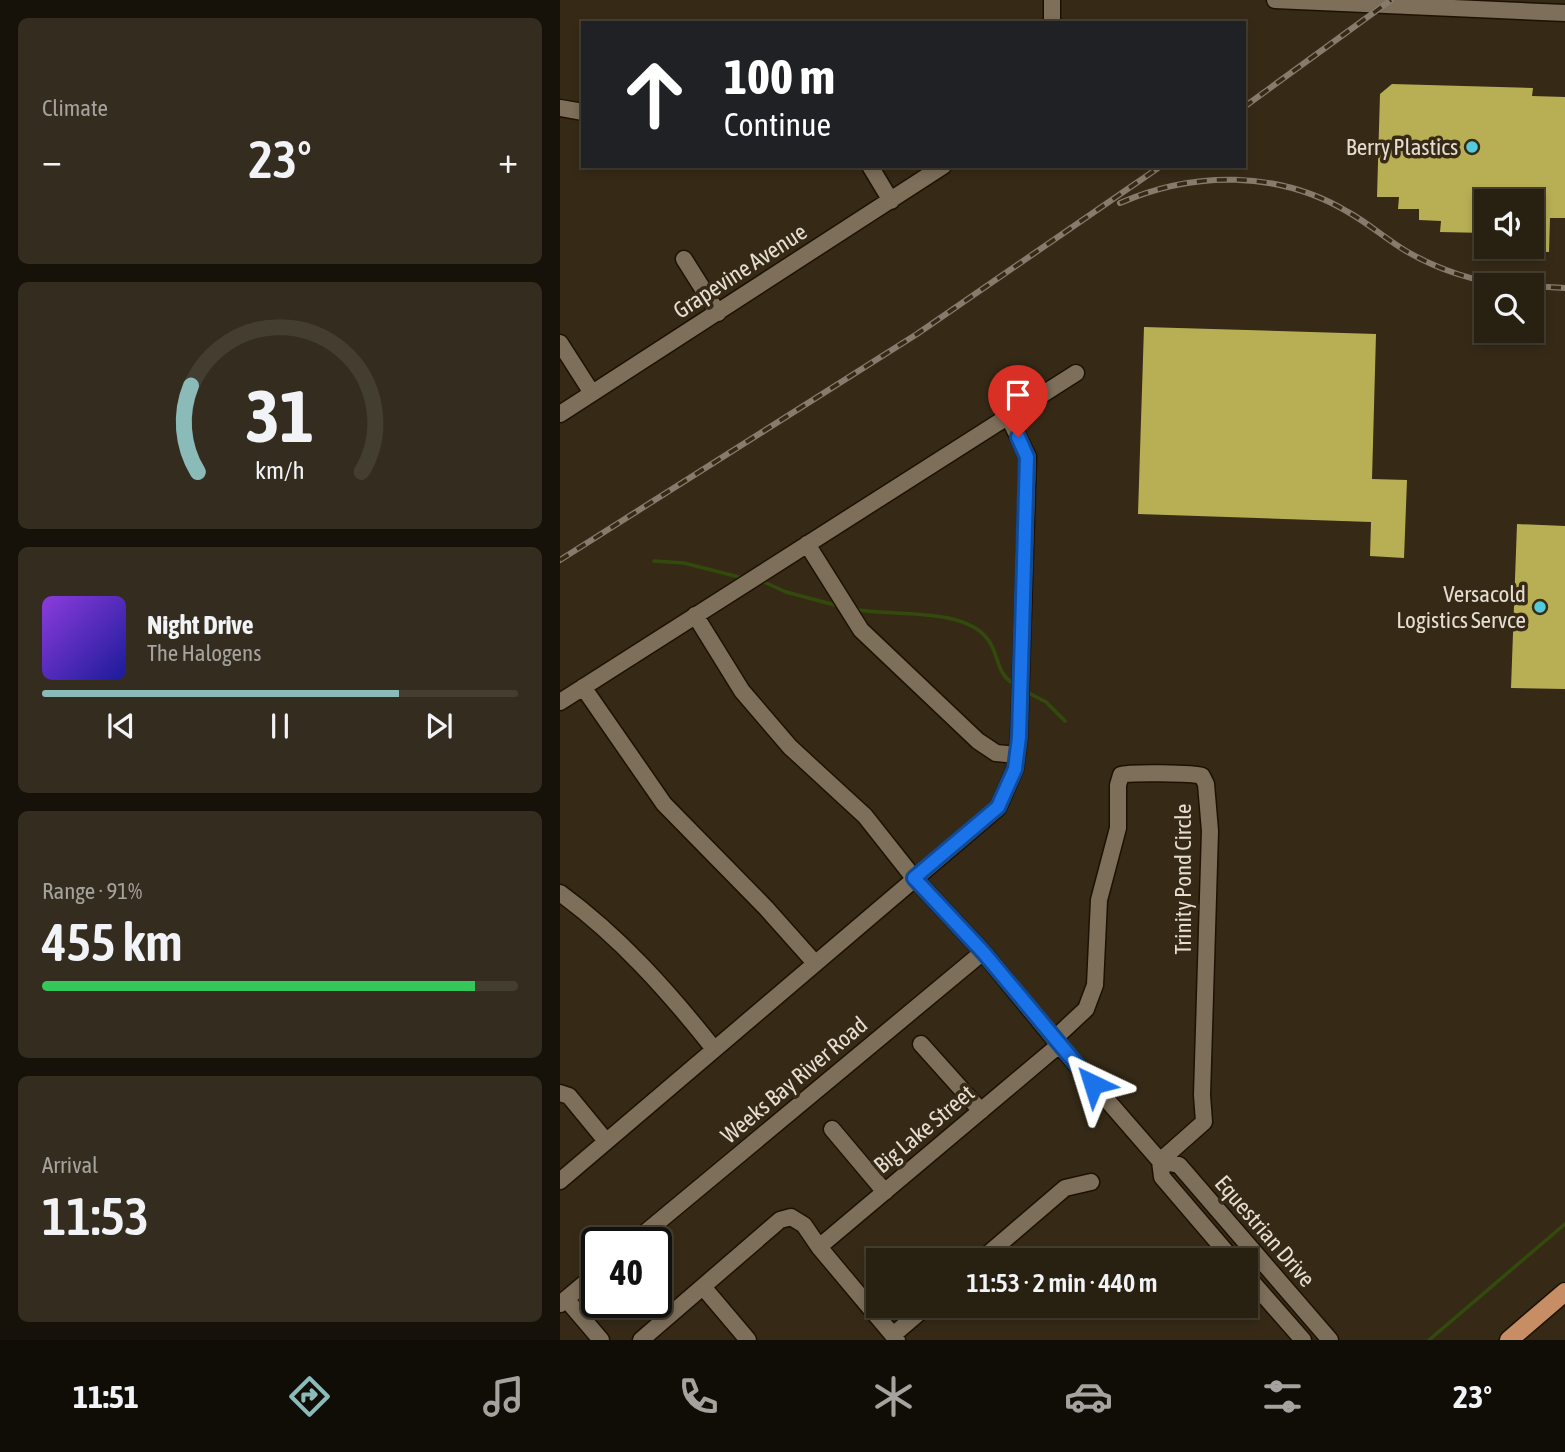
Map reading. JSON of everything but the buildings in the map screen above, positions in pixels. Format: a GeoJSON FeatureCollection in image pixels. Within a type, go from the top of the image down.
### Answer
{"type":"FeatureCollection","features":[{"type":"Feature","properties":{"kind":"main road"},"geometry":{"type":"LineString","coordinates":[[1509,1340],[1565,1293]]}},
{"type":"Feature","properties":{"kind":"street"},"geometry":{"type":"LineString","coordinates":[[1052,0],[1052,21]]}},
{"type":"Feature","properties":{"kind":"street"},"geometry":{"type":"LineString","coordinates":[[1275,0],[1565,13]]}},
{"type":"Feature","properties":{"kind":"street"},"geometry":{"type":"LineString","coordinates":[[560,108],[581,112]]}},
{"type":"Feature","properties":{"kind":"street"},"geometry":{"type":"LineString","coordinates":[[871,168],[891,201]]}},
{"type":"Feature","properties":{"kind":"street","name":"Grapevine Avenue"},"geometry":{"type":"LineString","coordinates":[[560,414],[940,168]]}},
{"type":"Feature","properties":{"kind":"street"},"geometry":{"type":"LineString","coordinates":[[684,259],[718,313]]}},
{"type":"Feature","properties":{"kind":"street"},"geometry":{"type":"LineString","coordinates":[[560,343],[592,393]]}},
{"type":"Feature","properties":{"kind":"street"},"geometry":{"type":"LineString","coordinates":[[560,702],[1076,373]]}},
{"type":"Feature","properties":{"kind":"street"},"geometry":{"type":"LineString","coordinates":[[560,1181],[998,807],[1015,769],[1017,755],[1027,457],[1008,416]]}},
{"type":"Feature","properties":{"kind":"street"},"geometry":{"type":"LineString","coordinates":[[807,544],[861,629],[978,741],[996,753],[1017,755]]}},
{"type":"Feature","properties":{"kind":"street","name":"Equestrian Drive"},"geometry":{"type":"LineString","coordinates":[[695,615],[742,691],[790,747],[865,816],[914,878],[983,952],[1160,1161],[1162,1177],[1223,1248]]}},
{"type":"Feature","properties":{"kind":"street"},"geometry":{"type":"LineString","coordinates":[[583,687],[664,804],[766,908],[815,963]]}},
{"type":"Feature","properties":{"kind":"street","name":"Trinity Pond Circle"},"geometry":{"type":"LineString","coordinates":[[1057,1042],[1080,1018],[1091,1000],[1095,985],[1098,900],[1118,828],[1118,785],[1121,775],[1131,771],[1181,776],[1192,773],[1202,776],[1206,784],[1210,831],[1202,1095],[1204,1122],[1160,1161]]}},
{"type":"Feature","properties":{"kind":"street"},"geometry":{"type":"LineString","coordinates":[[560,893],[590,915],[668,991],[714,1049]]}},
{"type":"Feature","properties":{"kind":"street","name":"Weeks Bay River Road"},"geometry":{"type":"LineString","coordinates":[[652,1227],[983,952]]}},
{"type":"Feature","properties":{"kind":"street","name":"Big Lake Street"},"geometry":{"type":"LineString","coordinates":[[819,1247],[981,1111],[1057,1042]]}},
{"type":"Feature","properties":{"kind":"street"},"geometry":{"type":"LineString","coordinates":[[920,1044],[981,1111]]}},
{"type":"Feature","properties":{"kind":"street"},"geometry":{"type":"LineString","coordinates":[[560,1093],[569,1096],[606,1141]]}},
{"type":"Feature","properties":{"kind":"street"},"geometry":{"type":"LineString","coordinates":[[832,1129],[885,1192]]}},
{"type":"Feature","properties":{"kind":"street","name":"Equestrian Drive"},"geometry":{"type":"LineString","coordinates":[[1160,1161],[1179,1165],[1330,1340]]}},
{"type":"Feature","properties":{"kind":"street"},"geometry":{"type":"LineString","coordinates":[[995,1248],[1065,1188],[1091,1182]]}},
{"type":"Feature","properties":{"kind":"street"},"geometry":{"type":"LineString","coordinates":[[641,1340],[780,1220],[791,1217],[804,1225],[819,1247],[895,1337],[915,1318]]}},
{"type":"Feature","properties":{"kind":"street"},"geometry":{"type":"LineString","coordinates":[[581,1286],[563,1301],[601,1340]]}},
{"type":"Feature","properties":{"kind":"street"},"geometry":{"type":"LineString","coordinates":[[704,1288],[748,1340]]}},
{"type":"Feature","properties":{"kind":"street","name":"Equestrian Drive"},"geometry":{"type":"LineString","coordinates":[[1258,1288],[1304,1340]]}},
{"type":"Feature","properties":{"kind":"waterway"},"geometry":{"type":"LineString","coordinates":[[654,561],[684,563],[739,577]]}},
{"type":"Feature","properties":{"kind":"waterway"},"geometry":{"type":"LineString","coordinates":[[764,582],[786,592],[835,605]]}},
{"type":"Feature","properties":{"kind":"waterway"},"geometry":{"type":"LineString","coordinates":[[859,610],[943,617],[974,627],[985,636],[993,648],[1002,672],[1011,682]]}},
{"type":"Feature","properties":{"kind":"waterway"},"geometry":{"type":"LineString","coordinates":[[1025,691],[1046,702],[1065,721]]}},
{"type":"Feature","properties":{"kind":"waterway"},"geometry":{"type":"LineString","coordinates":[[1429,1340],[1565,1224]]}},
{"type":"Feature","properties":{"kind":"railway"},"geometry":{"type":"LineString","coordinates":[[1246,106],[1391,0]]}},
{"type":"Feature","properties":{"kind":"railway"},"geometry":{"type":"LineString","coordinates":[[560,560],[917,334],[1158,168]]}},
{"type":"Feature","properties":{"kind":"railway"},"geometry":{"type":"LineString","coordinates":[[1120,203],[1148,192],[1206,181],[1264,182],[1293,188],[1321,198],[1355,216],[1406,251],[1431,264],[1474,279]]}},
{"type":"Feature","properties":{"kind":"railway"},"geometry":{"type":"LineString","coordinates":[[1544,287],[1565,288]]}},
{"type":"Feature","properties":{"kind":"place","name":"Berry Plastics"},"geometry":{"type":"Point","coordinates":[1472,147]}},
{"type":"Feature","properties":{"kind":"place","name":"Versacold Logistics Servce"},"geometry":{"type":"Point","coordinates":[1540,607]}},
{"type":"Feature","properties":{"kind":"route"},"geometry":{"type":"LineString","coordinates":[[1018,437],[1027,457],[1019,737],[1015,769],[998,807],[914,878],[983,952],[1093,1084]]}}]}
